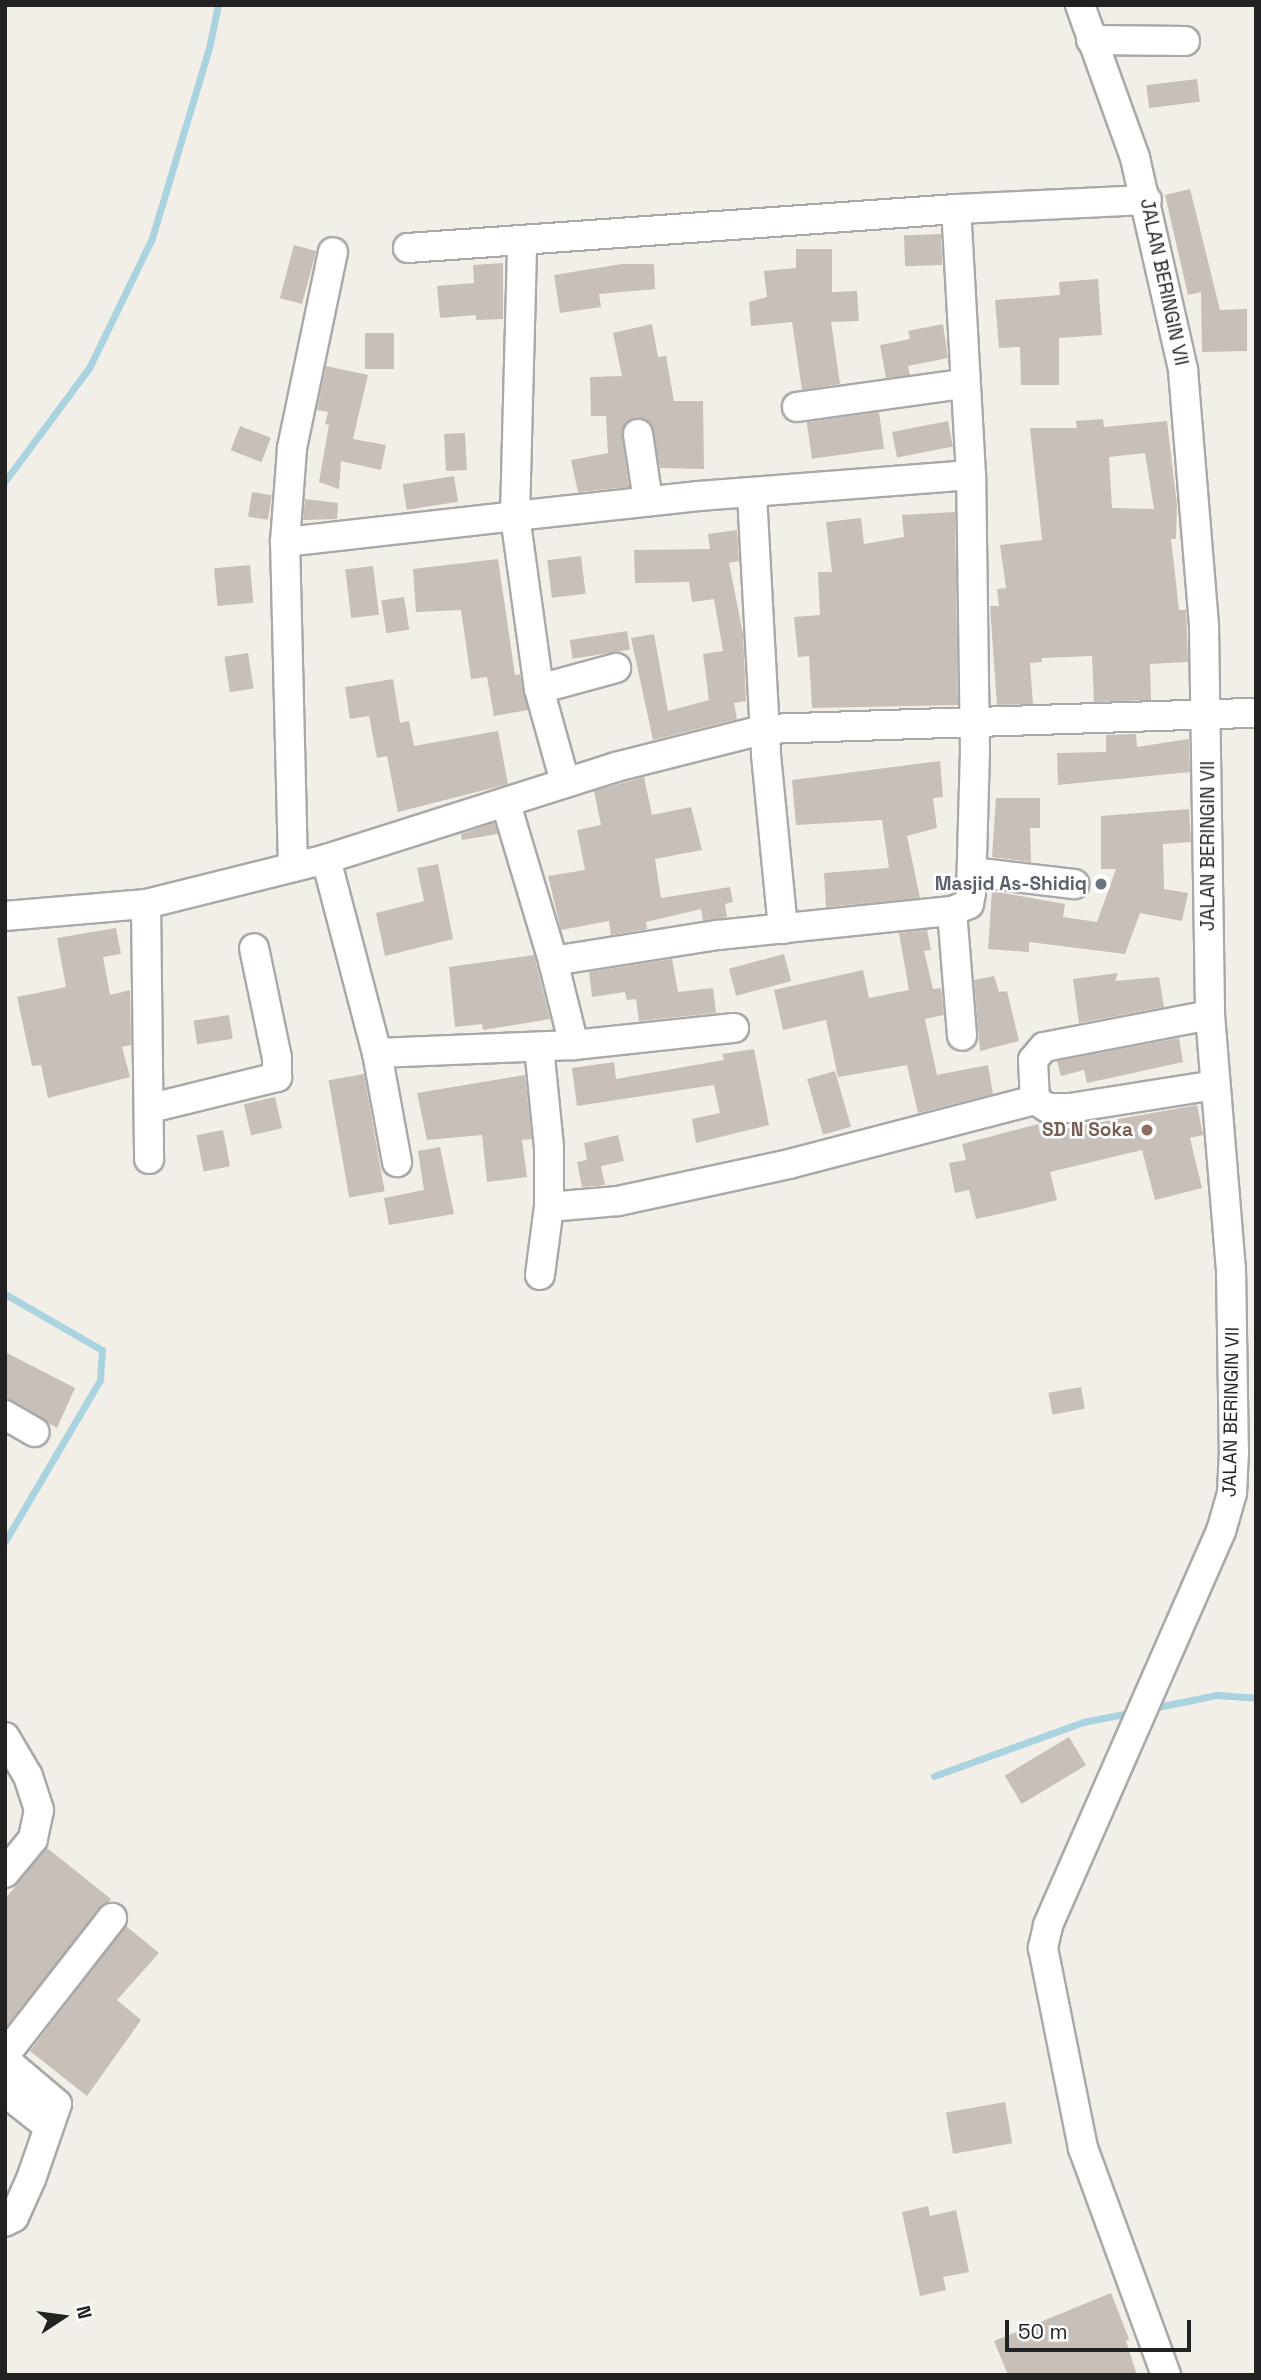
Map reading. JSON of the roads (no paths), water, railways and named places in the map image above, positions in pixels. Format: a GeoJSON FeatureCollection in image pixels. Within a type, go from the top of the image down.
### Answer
{"type":"FeatureCollection","features":[{"type":"Feature","properties":{"kind":"street","name":"JALAN BERINGIN VII"},"geometry":{"type":"LineString","coordinates":[[1080,5],[1147,200],[1183,370],[1208,715],[1210,1015],[1235,1365],[1232,1493],[1221,1531],[1152,1685],[1043,1948],[1083,2148],[1167,2375]]}},
{"type":"Feature","properties":{"kind":"street"},"geometry":{"type":"LineString","coordinates":[[1091,40],[1185,41]]}},
{"type":"Feature","properties":{"kind":"street"},"geometry":{"type":"LineString","coordinates":[[408,248],[956,209],[1147,200]]}},
{"type":"Feature","properties":{"kind":"street"},"geometry":{"type":"LineString","coordinates":[[553,961],[783,929],[952,911],[969,904],[973,872],[975,736],[971,475],[963,384],[956,209]]}},
{"type":"Feature","properties":{"kind":"street"},"geometry":{"type":"LineString","coordinates":[[522,240],[515,516],[539,689],[565,782]]}},
{"type":"Feature","properties":{"kind":"street"},"geometry":{"type":"LineString","coordinates":[[293,867],[285,541],[292,448],[333,252]]}},
{"type":"Feature","properties":{"kind":"street"},"geometry":{"type":"LineString","coordinates":[[797,407],[963,384]]}},
{"type":"Feature","properties":{"kind":"street"},"geometry":{"type":"LineString","coordinates":[[638,434],[648,501]]}},
{"type":"Feature","properties":{"kind":"street"},"geometry":{"type":"LineString","coordinates":[[285,541],[648,501],[971,475]]}},
{"type":"Feature","properties":{"kind":"street"},"geometry":{"type":"LineString","coordinates":[[752,494],[766,740],[783,929]]}},
{"type":"Feature","properties":{"kind":"street"},"geometry":{"type":"LineString","coordinates":[[539,689],[616,668]]}},
{"type":"Feature","properties":{"kind":"street"},"geometry":{"type":"LineString","coordinates":[[5,916],[146,904],[510,813],[565,782],[766,740],[975,736],[1256,713]]}},
{"type":"Feature","properties":{"kind":"street"},"geometry":{"type":"LineString","coordinates":[[510,813],[574,1045]]}},
{"type":"Feature","properties":{"kind":"street"},"geometry":{"type":"LineString","coordinates":[[326,859],[377,1053],[397,1162]]}},
{"type":"Feature","properties":{"kind":"street"},"geometry":{"type":"LineString","coordinates":[[973,872],[1074,884]]}},
{"type":"Feature","properties":{"kind":"street"},"geometry":{"type":"LineString","coordinates":[[146,904],[151,1108],[149,1159]]}},
{"type":"Feature","properties":{"kind":"street"},"geometry":{"type":"LineString","coordinates":[[952,911],[962,1036]]}},
{"type":"Feature","properties":{"kind":"street"},"geometry":{"type":"LineString","coordinates":[[151,1108],[277,1076],[277,1058],[254,948]]}},
{"type":"Feature","properties":{"kind":"street"},"geometry":{"type":"LineString","coordinates":[[1035,1100],[1033,1060],[1044,1047],[1210,1015]]}},
{"type":"Feature","properties":{"kind":"street"},"geometry":{"type":"LineString","coordinates":[[377,1053],[574,1045],[734,1028]]}},
{"type":"Feature","properties":{"kind":"street"},"geometry":{"type":"LineString","coordinates":[[539,1046],[549,1147],[549,1207],[540,1275]]}},
{"type":"Feature","properties":{"kind":"street"},"geometry":{"type":"LineString","coordinates":[[549,1207],[618,1200],[789,1164],[1035,1100],[1048,1108],[1070,1108],[1215,1085]]}},
{"type":"Feature","properties":{"kind":"street"},"geometry":{"type":"LineString","coordinates":[[5,1415],[34,1432]]}},
{"type":"Feature","properties":{"kind":"street"},"geometry":{"type":"LineString","coordinates":[[5,1737],[28,1776],[39,1810],[33,1839],[11,1860]]}},
{"type":"Feature","properties":{"kind":"street"},"geometry":{"type":"LineString","coordinates":[[5,2055],[112,1918]]}},
{"type":"Feature","properties":{"kind":"street"},"geometry":{"type":"LineString","coordinates":[[5,2060],[57,2104],[31,2179],[13,2217],[5,2222]]}},
{"type":"Feature","properties":{"kind":"street"},"geometry":{"type":"LineString","coordinates":[[5,2092],[48,2126]]}},
{"type":"Feature","properties":{"kind":"waterway"},"geometry":{"type":"LineString","coordinates":[[5,481],[89,368],[152,238],[209,48],[218,5]]}},
{"type":"Feature","properties":{"kind":"waterway"},"geometry":{"type":"LineString","coordinates":[[5,1294],[102,1350],[100,1380],[5,1541]]}},
{"type":"Feature","properties":{"kind":"waterway"},"geometry":{"type":"LineString","coordinates":[[1153,1708],[1217,1695],[1256,1698]]}},
{"type":"Feature","properties":{"kind":"waterway"},"geometry":{"type":"LineString","coordinates":[[934,1776],[1083,1722],[1134,1712]]}},
{"type":"Feature","properties":{"kind":"place","name":"Masjid As-Shidiq"},"geometry":{"type":"Point","coordinates":[1101,884]}},
{"type":"Feature","properties":{"kind":"place","name":"SD N Soka"},"geometry":{"type":"Point","coordinates":[1147,1130]}}]}
